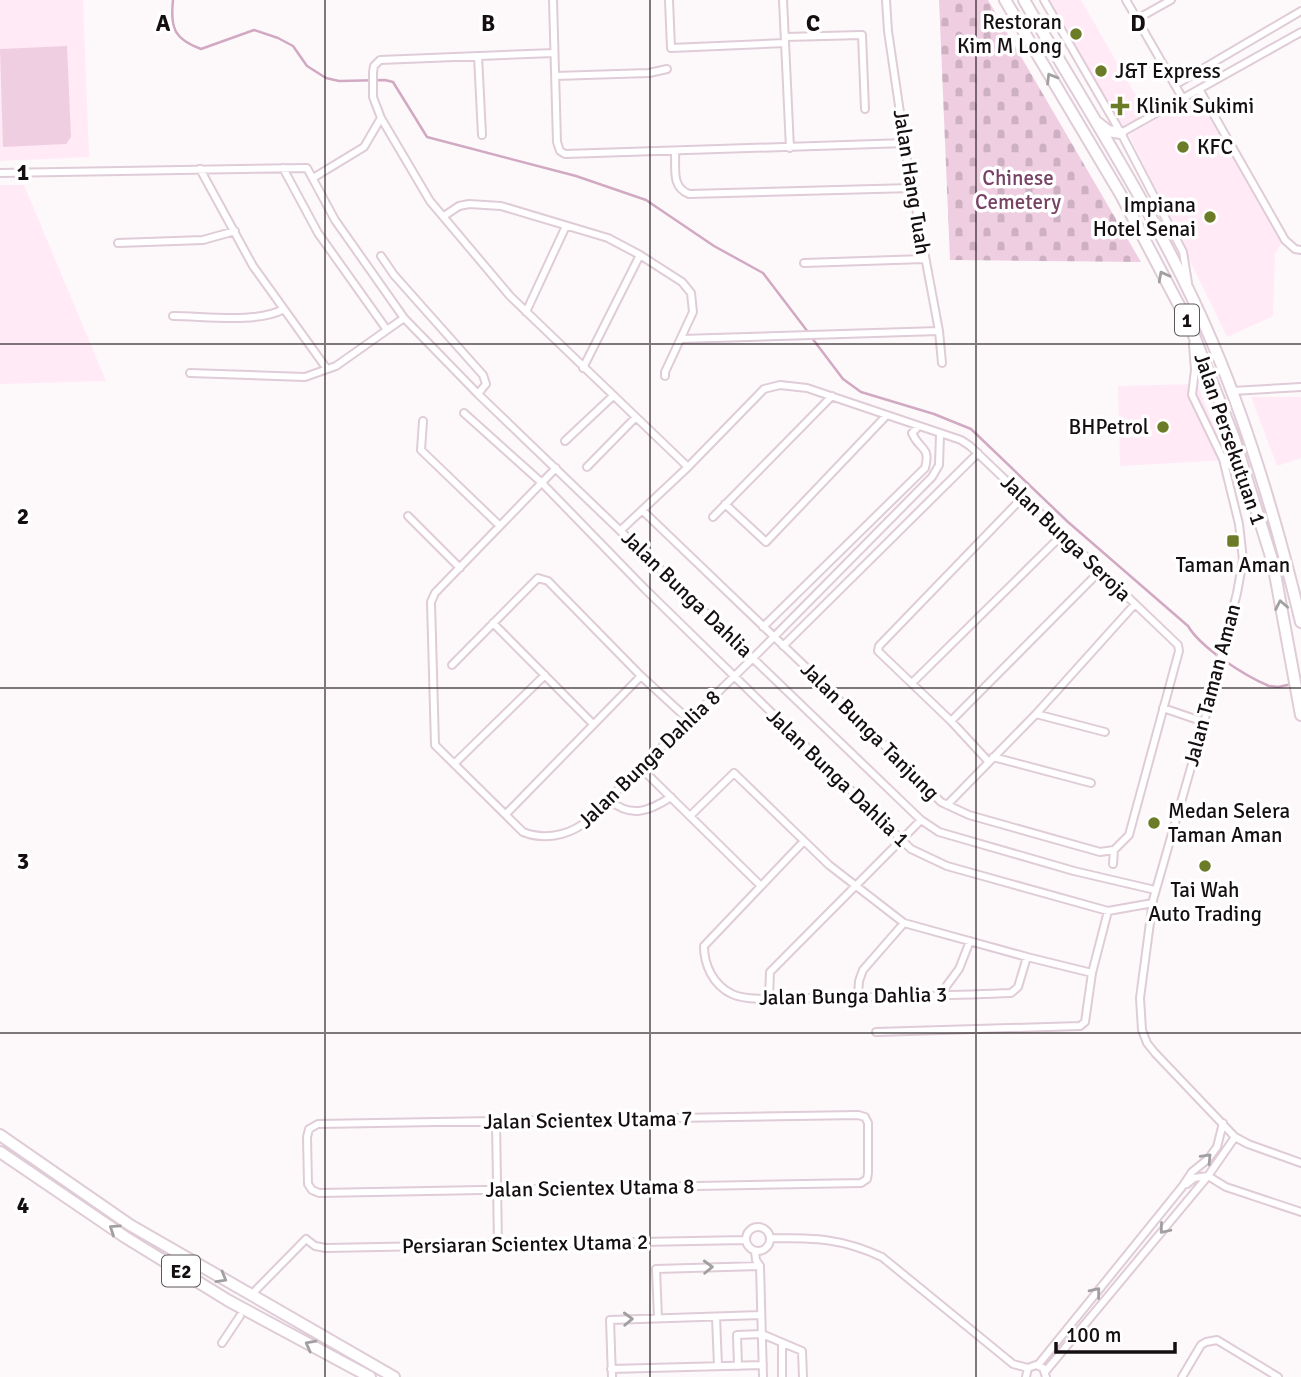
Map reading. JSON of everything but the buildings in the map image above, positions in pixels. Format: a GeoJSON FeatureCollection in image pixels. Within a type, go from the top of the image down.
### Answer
{"type":"FeatureCollection","features":[{"type":"Feature","properties":{"kind":"highway","name":"Jalan Persekutuan 1"},"geometry":{"type":"LineString","coordinates":[[1005,0],[1121,195],[1191,328],[1234,438],[1273,563],[1301,715]]}},
{"type":"Feature","properties":{"kind":"highway","name":"Jalan Persekutuan 1"},"geometry":{"type":"LineString","coordinates":[[1024,0],[1154,224],[1189,294],[1232,391],[1282,545],[1301,622]]}},
{"type":"Feature","properties":{"kind":"highway"},"geometry":{"type":"LineString","coordinates":[[1091,116],[1108,131],[1121,133]]}},
{"type":"Feature","properties":{"kind":"highway","name":"E2"},"geometry":{"type":"LineString","coordinates":[[0,1132],[130,1224],[394,1377]]}},
{"type":"Feature","properties":{"kind":"highway","name":"E2"},"geometry":{"type":"LineString","coordinates":[[0,1152],[125,1237],[229,1301],[370,1377]]}},
{"type":"Feature","properties":{"kind":"street"},"geometry":{"type":"LineString","coordinates":[[552,0],[557,142],[560,150],[571,155],[906,143]]}},
{"type":"Feature","properties":{"kind":"street"},"geometry":{"type":"LineString","coordinates":[[668,0],[671,48],[862,35],[865,108]]}},
{"type":"Feature","properties":{"kind":"street"},"geometry":{"type":"LineString","coordinates":[[783,0],[790,148]]}},
{"type":"Feature","properties":{"kind":"street","name":"Jalan Hang Tuah"},"geometry":{"type":"LineString","coordinates":[[886,0],[888,31],[912,188],[939,331],[942,363]]}},
{"type":"Feature","properties":{"kind":"street"},"geometry":{"type":"LineString","coordinates":[[1044,0],[1121,133],[1183,253],[1189,294]]}},
{"type":"Feature","properties":{"kind":"street"},"geometry":{"type":"LineString","coordinates":[[1126,0],[1182,99]]}},
{"type":"Feature","properties":{"kind":"street"},"geometry":{"type":"LineString","coordinates":[[1138,19],[1171,0]]}},
{"type":"Feature","properties":{"kind":"street"},"geometry":{"type":"LineString","coordinates":[[1175,85],[1301,11]]}},
{"type":"Feature","properties":{"kind":"street"},"geometry":{"type":"LineString","coordinates":[[1121,133],[1301,32]]}},
{"type":"Feature","properties":{"kind":"street"},"geometry":{"type":"LineString","coordinates":[[554,53],[379,61],[374,66],[373,97],[382,118],[430,201],[526,312],[688,467],[621,530]]}},
{"type":"Feature","properties":{"kind":"street"},"geometry":{"type":"LineString","coordinates":[[478,56],[482,135]]}},
{"type":"Feature","properties":{"kind":"street"},"geometry":{"type":"LineString","coordinates":[[555,76],[649,73],[667,69]]}},
{"type":"Feature","properties":{"kind":"street"},"geometry":{"type":"LineString","coordinates":[[1199,89],[1285,240],[1294,249],[1301,250]]}},
{"type":"Feature","properties":{"kind":"street"},"geometry":{"type":"LineString","coordinates":[[313,178],[364,147],[382,118]]}},
{"type":"Feature","properties":{"kind":"street"},"geometry":{"type":"LineString","coordinates":[[675,152],[676,183],[681,191],[689,194],[912,188]]}},
{"type":"Feature","properties":{"kind":"street","name":"Jalan Bunga Dahlia"},"geometry":{"type":"LineString","coordinates":[[283,168],[304,167],[308,170],[335,220],[404,318],[478,394],[921,820],[939,832],[1074,871],[1155,890]]}},
{"type":"Feature","properties":{"kind":"street"},"geometry":{"type":"LineString","coordinates":[[0,173],[283,168],[318,233],[387,330]]}},
{"type":"Feature","properties":{"kind":"street"},"geometry":{"type":"LineString","coordinates":[[200,169],[253,266],[327,369]]}},
{"type":"Feature","properties":{"kind":"street"},"geometry":{"type":"LineString","coordinates":[[444,216],[459,206],[477,203],[501,206],[608,239],[640,254],[682,282],[691,293],[693,312],[665,376]]}},
{"type":"Feature","properties":{"kind":"street"},"geometry":{"type":"LineString","coordinates":[[526,312],[566,226]]}},
{"type":"Feature","properties":{"kind":"street"},"geometry":{"type":"LineString","coordinates":[[118,243],[203,240],[235,231]]}},
{"type":"Feature","properties":{"kind":"street"},"geometry":{"type":"LineString","coordinates":[[583,368],[640,254]]}},
{"type":"Feature","properties":{"kind":"street"},"geometry":{"type":"LineString","coordinates":[[381,256],[394,275],[484,375],[486,384],[478,394]]}},
{"type":"Feature","properties":{"kind":"street"},"geometry":{"type":"LineString","coordinates":[[803,262],[924,259]]}},
{"type":"Feature","properties":{"kind":"street"},"geometry":{"type":"LineString","coordinates":[[173,316],[260,317],[284,309]]}},
{"type":"Feature","properties":{"kind":"street"},"geometry":{"type":"LineString","coordinates":[[190,373],[305,377],[336,366],[404,318]]}},
{"type":"Feature","properties":{"kind":"street"},"geometry":{"type":"LineString","coordinates":[[1191,328],[1195,357],[1192,395],[1223,459],[1246,480]]}},
{"type":"Feature","properties":{"kind":"street"},"geometry":{"type":"LineString","coordinates":[[681,339],[939,331]]}},
{"type":"Feature","properties":{"kind":"street","name":"Jalan Bunga Seroja"},"geometry":{"type":"LineString","coordinates":[[688,467],[762,391],[780,385],[807,388],[961,440],[978,453],[1178,645],[1179,651],[1129,835],[1114,850]]}},
{"type":"Feature","properties":{"kind":"street"},"geometry":{"type":"LineString","coordinates":[[1232,391],[1301,387]]}},
{"type":"Feature","properties":{"kind":"street"},"geometry":{"type":"LineString","coordinates":[[565,440],[613,396]]}},
{"type":"Feature","properties":{"kind":"street"},"geometry":{"type":"LineString","coordinates":[[713,517],[832,396]]}},
{"type":"Feature","properties":{"kind":"street","name":"Jalan Bunga Dahlia 1"},"geometry":{"type":"LineString","coordinates":[[464,413],[541,482],[901,841],[921,855],[947,866],[1108,911],[1153,903]]}},
{"type":"Feature","properties":{"kind":"street"},"geometry":{"type":"LineString","coordinates":[[725,504],[766,542],[886,416]]}},
{"type":"Feature","properties":{"kind":"street"},"geometry":{"type":"LineString","coordinates":[[587,467],[635,417]]}},
{"type":"Feature","properties":{"kind":"street"},"geometry":{"type":"LineString","coordinates":[[423,421],[421,450],[500,526]]}},
{"type":"Feature","properties":{"kind":"street"},"geometry":{"type":"LineString","coordinates":[[763,627],[925,468],[928,458],[926,450],[912,433],[918,427]]}},
{"type":"Feature","properties":{"kind":"street","name":"Jalan Bunga Dahlia 8"},"geometry":{"type":"LineString","coordinates":[[556,468],[435,593],[431,603],[435,745],[523,832],[557,835],[573,832],[609,800],[753,659],[932,477],[939,465],[940,434]]}},
{"type":"Feature","properties":{"kind":"street"},"geometry":{"type":"LineString","coordinates":[[783,646],[978,453]]}},
{"type":"Feature","properties":{"kind":"street","name":"Jalan Taman Aman"},"geometry":{"type":"LineString","coordinates":[[1223,459],[1239,524],[1243,560],[1204,722],[1155,890],[1140,998],[1142,1030],[1155,1053],[1235,1137],[1301,1163]]}},
{"type":"Feature","properties":{"kind":"street"},"geometry":{"type":"LineString","coordinates":[[1023,497],[881,642],[878,652],[990,759],[1091,783]]}},
{"type":"Feature","properties":{"kind":"street","name":"Jalan Bunga Tanjung"},"geometry":{"type":"LineString","coordinates":[[642,511],[941,802],[969,815],[1100,852],[1114,850]]}},
{"type":"Feature","properties":{"kind":"street"},"geometry":{"type":"LineString","coordinates":[[408,516],[460,568]]}},
{"type":"Feature","properties":{"kind":"street"},"geometry":{"type":"LineString","coordinates":[[912,683],[1063,534]]}},
{"type":"Feature","properties":{"kind":"street"},"geometry":{"type":"LineString","coordinates":[[951,721],[1101,570]]}},
{"type":"Feature","properties":{"kind":"street"},"geometry":{"type":"LineString","coordinates":[[452,665],[538,578],[548,581],[641,676],[690,720]]}},
{"type":"Feature","properties":{"kind":"street"},"geometry":{"type":"LineString","coordinates":[[947,805],[1036,714],[1135,604]]}},
{"type":"Feature","properties":{"kind":"street"},"geometry":{"type":"LineString","coordinates":[[493,623],[593,724]]}},
{"type":"Feature","properties":{"kind":"street"},"geometry":{"type":"LineString","coordinates":[[454,764],[544,676]]}},
{"type":"Feature","properties":{"kind":"street"},"geometry":{"type":"LineString","coordinates":[[506,814],[641,676]]}},
{"type":"Feature","properties":{"kind":"street"},"geometry":{"type":"LineString","coordinates":[[1163,708],[1204,722]]}},
{"type":"Feature","properties":{"kind":"street"},"geometry":{"type":"LineString","coordinates":[[1036,714],[1105,732]]}},
{"type":"Feature","properties":{"kind":"street"},"geometry":{"type":"LineString","coordinates":[[641,768],[761,886]]}},
{"type":"Feature","properties":{"kind":"street"},"geometry":{"type":"LineString","coordinates":[[690,816],[734,773],[854,886],[904,923],[1092,973]]}},
{"type":"Feature","properties":{"kind":"street"},"geometry":{"type":"LineString","coordinates":[[609,800],[625,811],[639,812],[671,797]]}},
{"type":"Feature","properties":{"kind":"street"},"geometry":{"type":"LineString","coordinates":[[769,997],[770,972],[921,820]]}},
{"type":"Feature","properties":{"kind":"street","name":"Jalan Bunga Dahlia 3"},"geometry":{"type":"LineString","coordinates":[[804,841],[705,946],[705,960],[711,975],[724,990],[743,998],[1011,993],[1018,987],[1027,957]]}},
{"type":"Feature","properties":{"kind":"street"},"geometry":{"type":"LineString","coordinates":[[1113,864],[1114,850]]}},
{"type":"Feature","properties":{"kind":"street"},"geometry":{"type":"LineString","coordinates":[[876,1032],[1080,1026],[1085,1022],[1092,973],[1108,911]]}},
{"type":"Feature","properties":{"kind":"street"},"geometry":{"type":"LineString","coordinates":[[858,997],[860,975],[904,923]]}},
{"type":"Feature","properties":{"kind":"street"},"geometry":{"type":"LineString","coordinates":[[939,996],[959,969],[970,941]]}},
{"type":"Feature","properties":{"kind":"street","name":"Jalan Scientex Utama 7"},"geometry":{"type":"LineString","coordinates":[[319,1193],[312,1191],[308,1184],[307,1137],[309,1129],[318,1124],[858,1115],[865,1117],[868,1123],[868,1173],[867,1179],[861,1183]]}},
{"type":"Feature","properties":{"kind":"street"},"geometry":{"type":"LineString","coordinates":[[496,1121],[498,1245]]}},
{"type":"Feature","properties":{"kind":"street"},"geometry":{"type":"LineString","coordinates":[[771,1238],[835,1240],[882,1257],[1013,1364],[1028,1368],[1038,1365],[1192,1172],[1208,1159],[1217,1147],[1223,1123]]}},
{"type":"Feature","properties":{"kind":"street"},"geometry":{"type":"LineString","coordinates":[[1038,1365],[1046,1374],[1208,1176],[1235,1137]]}},
{"type":"Feature","properties":{"kind":"street"},"geometry":{"type":"LineString","coordinates":[[1182,1187],[1194,1178],[1208,1176],[1226,1186],[1301,1212]]}},
{"type":"Feature","properties":{"kind":"street","name":"Jalan Scientex Utama 8"},"geometry":{"type":"LineString","coordinates":[[319,1193],[861,1183]]}},
{"type":"Feature","properties":{"kind":"street"},"geometry":{"type":"LineString","coordinates":[[756,1227],[768,1232],[771,1238],[765,1250],[755,1251],[748,1247],[746,1240],[750,1230],[756,1227]]}},
{"type":"Feature","properties":{"kind":"street","name":"Persiaran Scientex Utama 2"},"geometry":{"type":"LineString","coordinates":[[254,1292],[306,1239],[315,1246],[326,1248],[746,1240]]}},
{"type":"Feature","properties":{"kind":"street"},"geometry":{"type":"LineString","coordinates":[[658,1318],[656,1269],[760,1266],[766,1260],[765,1250]]}},
{"type":"Feature","properties":{"kind":"street"},"geometry":{"type":"LineString","coordinates":[[755,1251],[760,1266],[763,1377]]}},
{"type":"Feature","properties":{"kind":"street"},"geometry":{"type":"LineString","coordinates":[[761,1315],[610,1320],[611,1373],[763,1365]]}},
{"type":"Feature","properties":{"kind":"street"},"geometry":{"type":"LineString","coordinates":[[222,1343],[240,1316]]}},
{"type":"Feature","properties":{"kind":"street"},"geometry":{"type":"LineString","coordinates":[[716,1317],[718,1366]]}},
{"type":"Feature","properties":{"kind":"street"},"geometry":{"type":"LineString","coordinates":[[738,1366],[737,1335],[762,1334],[802,1351],[803,1377]]}},
{"type":"Feature","properties":{"kind":"street"},"geometry":{"type":"LineString","coordinates":[[1182,1377],[1201,1345],[1211,1340],[1221,1342],[1278,1377]]}},
{"type":"Feature","properties":{"kind":"street"},"geometry":{"type":"LineString","coordinates":[[782,1343],[782,1377]]}},
{"type":"Feature","properties":{"kind":"street"},"geometry":{"type":"LineString","coordinates":[[1026,1377],[1028,1368]]}},
{"type":"Feature","properties":{"kind":"shaded area"},"geometry":{"type":"Polygon","coordinates":[[[0,0],[83,0],[89,157],[0,161],[0,0]]]}},
{"type":"Feature","properties":{"kind":"shaded area"},"geometry":{"type":"Polygon","coordinates":[[[1047,0],[1081,0],[1147,115],[1122,129],[1047,0]]]}},
{"type":"Feature","properties":{"kind":"shaded area"},"geometry":{"type":"Polygon","coordinates":[[[1197,96],[1282,242],[1275,254],[1273,316],[1227,337],[1129,135],[1197,96]]]}},
{"type":"Feature","properties":{"kind":"shaded area"},"geometry":{"type":"Polygon","coordinates":[[[0,185],[24,185],[106,381],[0,384],[0,185]]]}},
{"type":"Feature","properties":{"kind":"shaded area"},"geometry":{"type":"Polygon","coordinates":[[[1197,384],[1228,460],[1120,466],[1118,386],[1197,384]]]}},
{"type":"Feature","properties":{"kind":"shaded area"},"geometry":{"type":"Polygon","coordinates":[[[1251,397],[1301,397],[1301,458],[1277,466],[1251,397]]]}},
{"type":"Feature","properties":{"kind":"green space","name":"Chinese Cemetery"},"geometry":{"type":"Polygon","coordinates":[[[939,0],[988,0],[1141,262],[950,260],[939,0]]]}},
{"type":"Feature","properties":{"kind":"green space"},"geometry":{"type":"Polygon","coordinates":[[[67,46],[71,137],[66,144],[3,147],[0,49],[67,46]]]}},
{"type":"Feature","properties":{"kind":"waterway"},"geometry":{"type":"LineString","coordinates":[[173,0],[172,18],[176,31],[185,41],[201,49],[254,30],[278,38],[293,46],[307,66],[326,78],[339,81],[393,82],[427,137],[576,176],[646,200],[714,246],[763,273],[808,332]]}},
{"type":"Feature","properties":{"kind":"waterway"},"geometry":{"type":"LineString","coordinates":[[812,338],[843,379],[861,392],[934,414],[971,429],[1068,522],[1224,660],[1269,686],[1292,684]]}},
{"type":"Feature","properties":{"kind":"place","name":"Restoran Kim M Long"},"geometry":{"type":"Point","coordinates":[1076,34]}},
{"type":"Feature","properties":{"kind":"place","name":"J&T Express"},"geometry":{"type":"Point","coordinates":[1101,71]}},
{"type":"Feature","properties":{"kind":"place","name":"Klinik Sukimi"},"geometry":{"type":"Point","coordinates":[1120,106]}},
{"type":"Feature","properties":{"kind":"place","name":"KFC"},"geometry":{"type":"Point","coordinates":[1183,147]}},
{"type":"Feature","properties":{"kind":"place","name":"Impiana Hotel Senai"},"geometry":{"type":"Point","coordinates":[1210,217]}},
{"type":"Feature","properties":{"kind":"place","name":"BHPetrol"},"geometry":{"type":"Point","coordinates":[1163,427]}},
{"type":"Feature","properties":{"kind":"place","name":"Taman Aman"},"geometry":{"type":"Point","coordinates":[1233,541]}},
{"type":"Feature","properties":{"kind":"place","name":"Medan Selera Taman Aman"},"geometry":{"type":"Point","coordinates":[1154,823]}},
{"type":"Feature","properties":{"kind":"place","name":"Tai Wah Auto Trading"},"geometry":{"type":"Point","coordinates":[1205,866]}}]}
